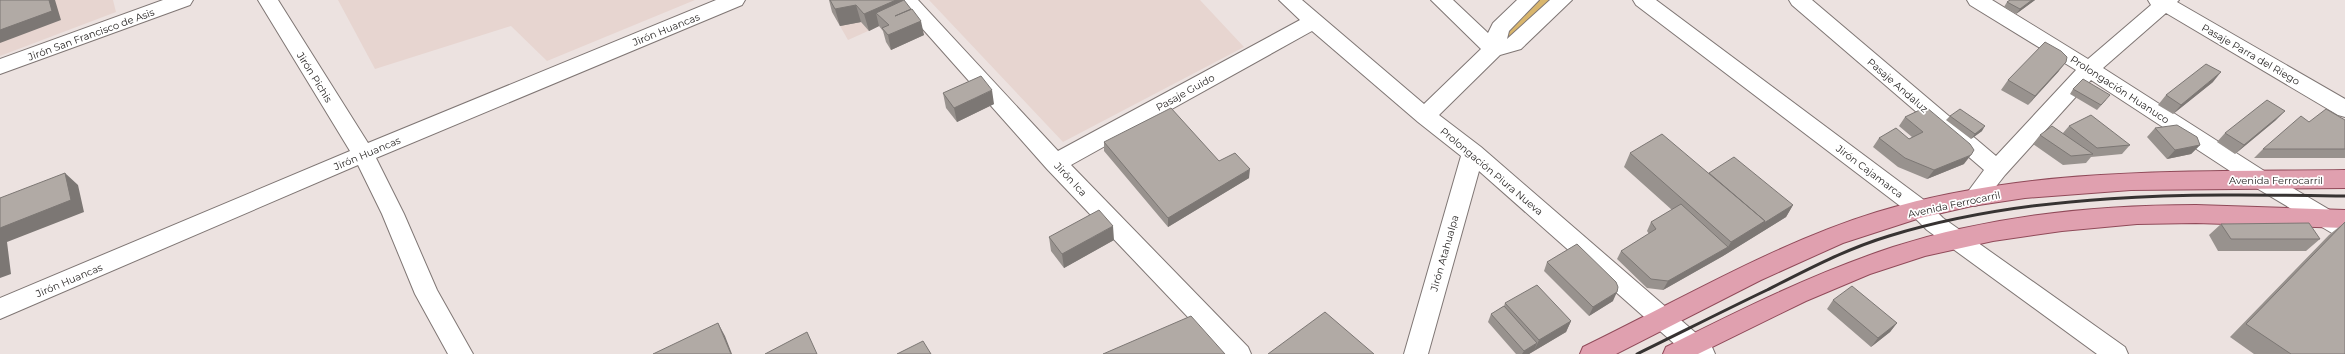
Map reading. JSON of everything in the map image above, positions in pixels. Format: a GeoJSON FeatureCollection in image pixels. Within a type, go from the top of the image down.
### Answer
{"type":"FeatureCollection","features":[{"type":"Feature","properties":{"kind":"main road","name":"Avenida Ferrocarril"},"geometry":{"type":"LineString","coordinates":[[1592,354],[1836,236],[1920,209],[1975,197],[2040,188],[2135,182],[2345,179]]}},
{"type":"Feature","properties":{"kind":"main road"},"geometry":{"type":"LineString","coordinates":[[1690,351],[1852,272],[1923,248],[1957,239],[2109,217],[2171,214],[2339,222]]}},
{"type":"Feature","properties":{"kind":"street","name":"Jirón San Francisco de Asis"},"geometry":{"type":"LineString","coordinates":[[0,67],[183,0]]}},
{"type":"Feature","properties":{"kind":"street","name":"Jirón Pichis"},"geometry":{"type":"LineString","coordinates":[[268,0],[363,154],[393,214],[427,294],[461,354]]}},
{"type":"Feature","properties":{"kind":"street","name":"Jirón Huancas"},"geometry":{"type":"LineString","coordinates":[[0,309],[363,154],[735,0]]}},
{"type":"Feature","properties":{"kind":"street","name":"Jirón Ica"},"geometry":{"type":"LineString","coordinates":[[907,0],[1055,163],[1239,354]]}},
{"type":"Feature","properties":{"kind":"street","name":"Prolongación Piura Nueva"},"geometry":{"type":"LineString","coordinates":[[1289,0],[1425,116],[1473,153],[1663,319],[1690,351]]}},
{"type":"Feature","properties":{"kind":"street"},"geometry":{"type":"LineString","coordinates":[[1441,0],[1493,49]]}},
{"type":"Feature","properties":{"kind":"street"},"geometry":{"type":"LineString","coordinates":[[1425,116],[1493,49],[1500,28],[1528,0]]}},
{"type":"Feature","properties":{"kind":"street"},"geometry":{"type":"LineString","coordinates":[[1493,49],[1514,44],[1562,0]]}},
{"type":"Feature","properties":{"kind":"street","name":"Jirón Cajamarca"},"geometry":{"type":"LineString","coordinates":[[1643,0],[1920,209],[1935,224],[2116,354]]}},
{"type":"Feature","properties":{"kind":"street","name":"Pasaje Andaluz"},"geometry":{"type":"LineString","coordinates":[[1799,0],[1996,169]]}},
{"type":"Feature","properties":{"kind":"street","name":"Prolongación Huanuco"},"geometry":{"type":"LineString","coordinates":[[1977,0],[2089,69],[2261,180],[2339,222]]}},
{"type":"Feature","properties":{"kind":"street"},"geometry":{"type":"LineString","coordinates":[[1975,197],[1996,169],[2089,69],[2164,1]]}},
{"type":"Feature","properties":{"kind":"street","name":"Pasaje Parra del Riego"},"geometry":{"type":"LineString","coordinates":[[2164,1],[2345,109]]}},
{"type":"Feature","properties":{"kind":"street","name":"Pasaje Guido"},"geometry":{"type":"LineString","coordinates":[[1055,163],[1314,21]]}},
{"type":"Feature","properties":{"kind":"street","name":"Jirón Atahualpa"},"geometry":{"type":"LineString","coordinates":[[1416,354],[1473,153]]}},
{"type":"Feature","properties":{"kind":"shaded area"},"geometry":{"type":"Polygon","coordinates":[[[0,0],[113,0],[116,12],[0,56],[0,0]]]}},
{"type":"Feature","properties":{"kind":"shaded area"},"geometry":{"type":"Polygon","coordinates":[[[338,0],[695,0],[547,61],[511,26],[375,69],[338,0]]]}},
{"type":"Feature","properties":{"kind":"shaded area"},"geometry":{"type":"Polygon","coordinates":[[[929,0],[1200,0],[1244,47],[1063,142],[929,0]]]}},
{"type":"Feature","properties":{"kind":"shaded area"},"geometry":{"type":"Polygon","coordinates":[[[1535,0],[1557,0],[1519,34],[1503,41],[1503,28],[1535,0]]]}},
{"type":"Feature","properties":{"kind":"shaded area"},"geometry":{"type":"Polygon","coordinates":[[[832,12],[906,14],[848,40],[832,12]]]}},
{"type":"Feature","properties":{"kind":"building"},"geometry":{"type":"Polygon","coordinates":[[[0,0],[49,0],[52,11],[0,30],[0,0]]]}},
{"type":"Feature","properties":{"kind":"building"},"geometry":{"type":"Polygon","coordinates":[[[830,0],[896,0],[864,14],[856,5],[835,9],[830,0]]]}},
{"type":"Feature","properties":{"kind":"building"},"geometry":{"type":"Polygon","coordinates":[[[904,0],[911,9],[895,16],[912,9],[921,21],[888,35],[882,28],[889,25],[876,13],[904,0]]]}},
{"type":"Feature","properties":{"kind":"building"},"geometry":{"type":"Polygon","coordinates":[[[2010,0],[2032,0],[2020,9],[2007,2],[2010,0]]]}},
{"type":"Feature","properties":{"kind":"building"},"geometry":{"type":"Polygon","coordinates":[[[2045,42],[2061,51],[2067,57],[2066,62],[2035,96],[2008,80],[2045,42]]]}},
{"type":"Feature","properties":{"kind":"building"},"geometry":{"type":"Polygon","coordinates":[[[2206,64],[2221,72],[2181,105],[2166,95],[2206,64]]]}},
{"type":"Feature","properties":{"kind":"building"},"geometry":{"type":"Polygon","coordinates":[[[981,76],[992,90],[954,108],[943,93],[981,76]]]}},
{"type":"Feature","properties":{"kind":"building"},"geometry":{"type":"Polygon","coordinates":[[[2083,79],[2110,95],[2101,105],[2073,89],[2083,79]]]}},
{"type":"Feature","properties":{"kind":"building"},"geometry":{"type":"Polygon","coordinates":[[[2267,100],[2285,111],[2244,145],[2225,133],[2267,100]]]}},
{"type":"Feature","properties":{"kind":"building"},"geometry":{"type":"Polygon","coordinates":[[[1926,107],[1970,144],[1974,150],[1971,155],[1934,170],[1905,158],[1879,138],[1896,128],[1909,139],[1923,132],[1905,117],[1926,107]]]}},
{"type":"Feature","properties":{"kind":"building"},"geometry":{"type":"Polygon","coordinates":[[[1171,108],[1219,161],[1235,153],[1250,169],[1168,218],[1104,142],[1171,108]]]}},
{"type":"Feature","properties":{"kind":"building"},"geometry":{"type":"Polygon","coordinates":[[[1960,109],[1985,126],[1975,134],[1950,116],[1960,109]]]}},
{"type":"Feature","properties":{"kind":"building"},"geometry":{"type":"Polygon","coordinates":[[[2326,109],[2345,120],[2345,149],[2263,149],[2301,116],[2309,122],[2326,109]]]}},
{"type":"Feature","properties":{"kind":"building"},"geometry":{"type":"Polygon","coordinates":[[[2091,115],[2130,145],[2097,148],[2069,126],[2091,115]]]}},
{"type":"Feature","properties":{"kind":"building"},"geometry":{"type":"Polygon","coordinates":[[[2177,125],[2197,137],[2200,145],[2175,150],[2155,128],[2177,125]]]}},
{"type":"Feature","properties":{"kind":"building"},"geometry":{"type":"Polygon","coordinates":[[[2052,126],[2093,154],[2071,156],[2040,135],[2052,126]]]}},
{"type":"Feature","properties":{"kind":"building"},"geometry":{"type":"Polygon","coordinates":[[[1662,134],[1765,221],[1731,242],[1630,153],[1662,134]]]}},
{"type":"Feature","properties":{"kind":"building"},"geometry":{"type":"Polygon","coordinates":[[[1734,157],[1793,205],[1764,223],[1765,221],[1709,173],[1734,157]]]}},
{"type":"Feature","properties":{"kind":"building"},"geometry":{"type":"Polygon","coordinates":[[[65,173],[71,200],[0,228],[0,198],[65,173]]]}},
{"type":"Feature","properties":{"kind":"building"},"geometry":{"type":"Polygon","coordinates":[[[1681,204],[1728,247],[1668,281],[1651,279],[1621,251],[1656,229],[1651,222],[1681,204]]]}},
{"type":"Feature","properties":{"kind":"building"},"geometry":{"type":"Polygon","coordinates":[[[1099,210],[1113,226],[1062,254],[1049,237],[1099,210]]]}},
{"type":"Feature","properties":{"kind":"building"},"geometry":{"type":"Polygon","coordinates":[[[2345,222],[2345,354],[2291,354],[2246,324],[2345,222]]]}},
{"type":"Feature","properties":{"kind":"building"},"geometry":{"type":"Polygon","coordinates":[[[2309,223],[2320,239],[2231,239],[2221,224],[2309,223]]]}},
{"type":"Feature","properties":{"kind":"building"},"geometry":{"type":"Polygon","coordinates":[[[1577,244],[1616,282],[1618,287],[1617,292],[1593,307],[1547,262],[1577,244]]]}},
{"type":"Feature","properties":{"kind":"building"},"geometry":{"type":"Polygon","coordinates":[[[1537,285],[1571,321],[1539,340],[1505,303],[1537,285]]]}},
{"type":"Feature","properties":{"kind":"building"},"geometry":{"type":"Polygon","coordinates":[[[1852,286],[1897,323],[1878,338],[1833,300],[1852,286]]]}},
{"type":"Feature","properties":{"kind":"building"},"geometry":{"type":"Polygon","coordinates":[[[1504,306],[1537,343],[1524,351],[1491,314],[1504,306]]]}},
{"type":"Feature","properties":{"kind":"building"},"geometry":{"type":"Polygon","coordinates":[[[1325,312],[1374,354],[1268,354],[1325,312]]]}},
{"type":"Feature","properties":{"kind":"building"},"geometry":{"type":"Polygon","coordinates":[[[1191,316],[1225,354],[1103,354],[1191,316]]]}},
{"type":"Feature","properties":{"kind":"building"},"geometry":{"type":"Polygon","coordinates":[[[718,323],[731,354],[653,354],[718,323]]]}},
{"type":"Feature","properties":{"kind":"building"},"geometry":{"type":"Polygon","coordinates":[[[807,332],[817,354],[765,354],[807,332]]]}},
{"type":"Feature","properties":{"kind":"building"},"geometry":{"type":"Polygon","coordinates":[[[923,341],[931,354],[897,354],[923,341]]]}},
{"type":"Feature","properties":{"kind":"railway"},"geometry":{"type":"LineString","coordinates":[[1637,354],[1842,254],[1873,241],[1945,221],[2001,210],[2115,198],[2230,195],[2345,196]]}}]}
